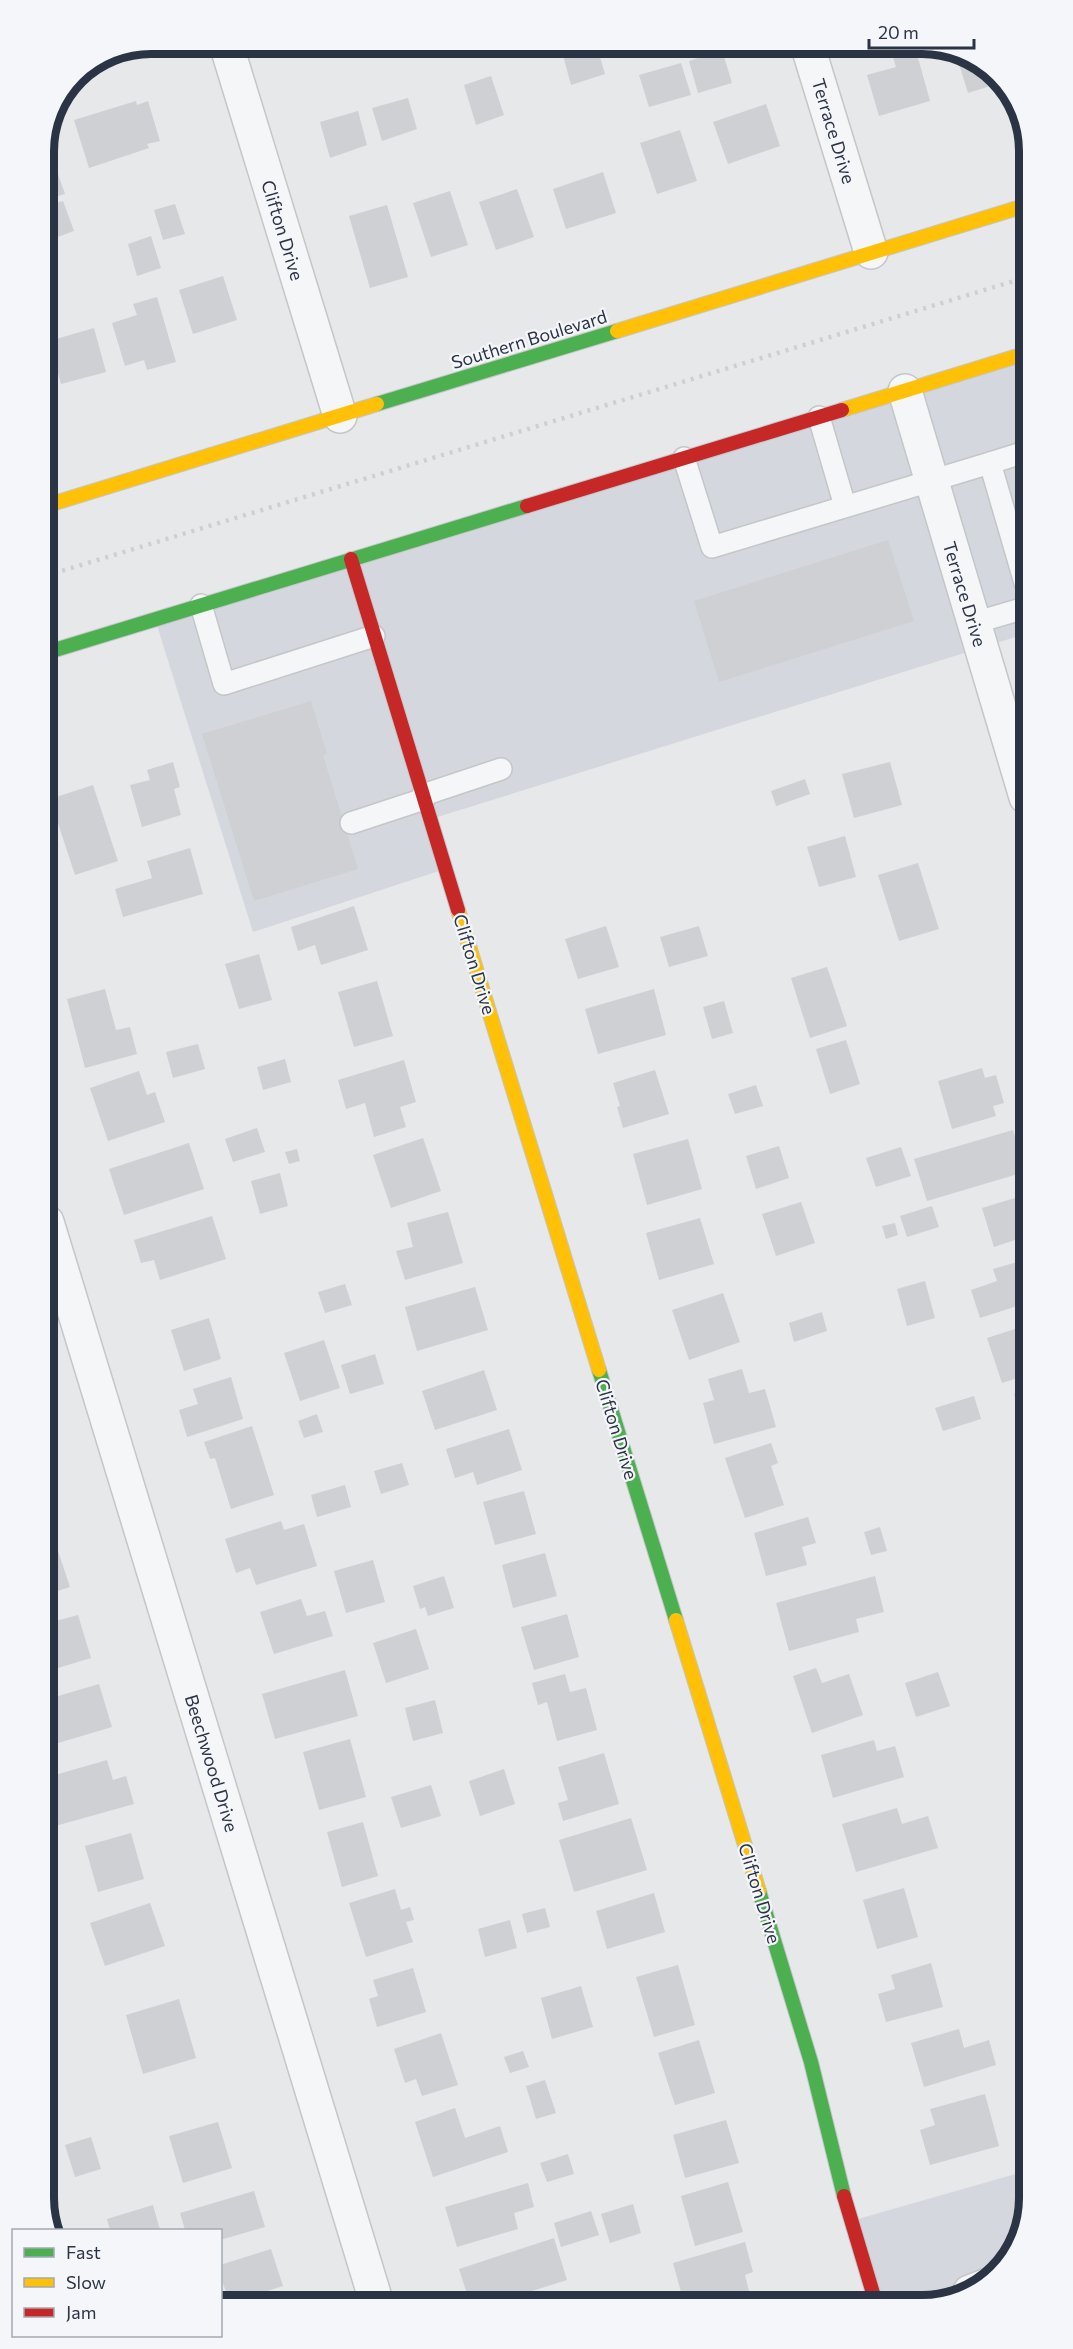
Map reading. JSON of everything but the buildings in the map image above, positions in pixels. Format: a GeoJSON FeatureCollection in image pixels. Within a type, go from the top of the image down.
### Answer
{"type":"FeatureCollection","features":[{"type":"Feature","properties":{"kind":"street","name":"Clifton Drive"},"geometry":{"type":"LineString","coordinates":[[229,54],[340,416]]}},
{"type":"Feature","properties":{"kind":"street","name":"Terrace Drive"},"geometry":{"type":"LineString","coordinates":[[810,54],[871,252]]}},
{"type":"Feature","properties":{"kind":"street","name":"Southern Boulevard"},"geometry":{"type":"LineString","coordinates":[[54,503],[1019,208]]}},
{"type":"Feature","properties":{"kind":"street"},"geometry":{"type":"LineString","coordinates":[[54,649],[1019,356]]}},
{"type":"Feature","properties":{"kind":"street","name":"Terrace Drive"},"geometry":{"type":"LineString","coordinates":[[905,391],[1019,773]]}},
{"type":"Feature","properties":{"kind":"street","name":"Clifton Drive"},"geometry":{"type":"LineString","coordinates":[[351,559],[812,2062],[844,2198],[873,2295]]}},
{"type":"Feature","properties":{"kind":"street","name":"Beechwood Drive"},"geometry":{"type":"LineString","coordinates":[[54,1245],[374,2295]]}},
{"type":"Feature","properties":{"kind":"lane"},"geometry":{"type":"LineString","coordinates":[[819,417],[845,506]]}},
{"type":"Feature","properties":{"kind":"lane"},"geometry":{"type":"LineString","coordinates":[[684,458],[712,546],[1019,454]]}},
{"type":"Feature","properties":{"kind":"lane"},"geometry":{"type":"LineString","coordinates":[[990,463],[1019,563]]}},
{"type":"Feature","properties":{"kind":"lane"},"geometry":{"type":"LineString","coordinates":[[201,605],[224,684],[374,636]]}},
{"type":"Feature","properties":{"kind":"lane"},"geometry":{"type":"LineString","coordinates":[[974,622],[1019,610]]}},
{"type":"Feature","properties":{"kind":"lane"},"geometry":{"type":"LineString","coordinates":[[351,823],[501,769]]}},
{"type":"Feature","properties":{"kind":"shaded area"},"geometry":{"type":"Polygon","coordinates":[[[1019,356],[1019,636],[431,819],[445,869],[253,932],[155,619],[1019,356]]]}},
{"type":"Feature","properties":{"kind":"shaded area"},"geometry":{"type":"Polygon","coordinates":[[[1019,2173],[1017,2217],[1006,2247],[991,2267],[954,2290],[922,2295],[873,2295],[851,2221],[1019,2173]]]}},
{"type":"Feature","properties":{"kind":"railway"},"geometry":{"type":"LineString","coordinates":[[54,573],[1019,280]]}},
{"type":"Feature","properties":{"kind":"traffic: fast"},"geometry":{"type":"LineString","coordinates":[[377,404],[617,331]]}},
{"type":"Feature","properties":{"kind":"traffic: fast"},"geometry":{"type":"LineString","coordinates":[[54,650],[527,506]]}},
{"type":"Feature","properties":{"kind":"traffic: fast"},"geometry":{"type":"LineString","coordinates":[[599,1370],[676,1620]]}},
{"type":"Feature","properties":{"kind":"traffic: fast"},"geometry":{"type":"LineString","coordinates":[[759,1891],[811,2062],[844,2196]]}},
{"type":"Feature","properties":{"kind":"traffic: slow"},"geometry":{"type":"LineString","coordinates":[[617,331],[1019,208]]}},
{"type":"Feature","properties":{"kind":"traffic: slow"},"geometry":{"type":"LineString","coordinates":[[842,410],[1019,356]]}},
{"type":"Feature","properties":{"kind":"traffic: slow"},"geometry":{"type":"LineString","coordinates":[[54,503],[377,404]]}},
{"type":"Feature","properties":{"kind":"traffic: slow"},"geometry":{"type":"LineString","coordinates":[[458,910],[599,1370]]}},
{"type":"Feature","properties":{"kind":"traffic: slow"},"geometry":{"type":"LineString","coordinates":[[676,1620],[759,1891]]}},
{"type":"Feature","properties":{"kind":"traffic: jam"},"geometry":{"type":"LineString","coordinates":[[527,506],[842,410]]}},
{"type":"Feature","properties":{"kind":"traffic: jam"},"geometry":{"type":"LineString","coordinates":[[351,559],[458,910]]}},
{"type":"Feature","properties":{"kind":"traffic: jam"},"geometry":{"type":"LineString","coordinates":[[844,2196],[874,2295]]}}]}
